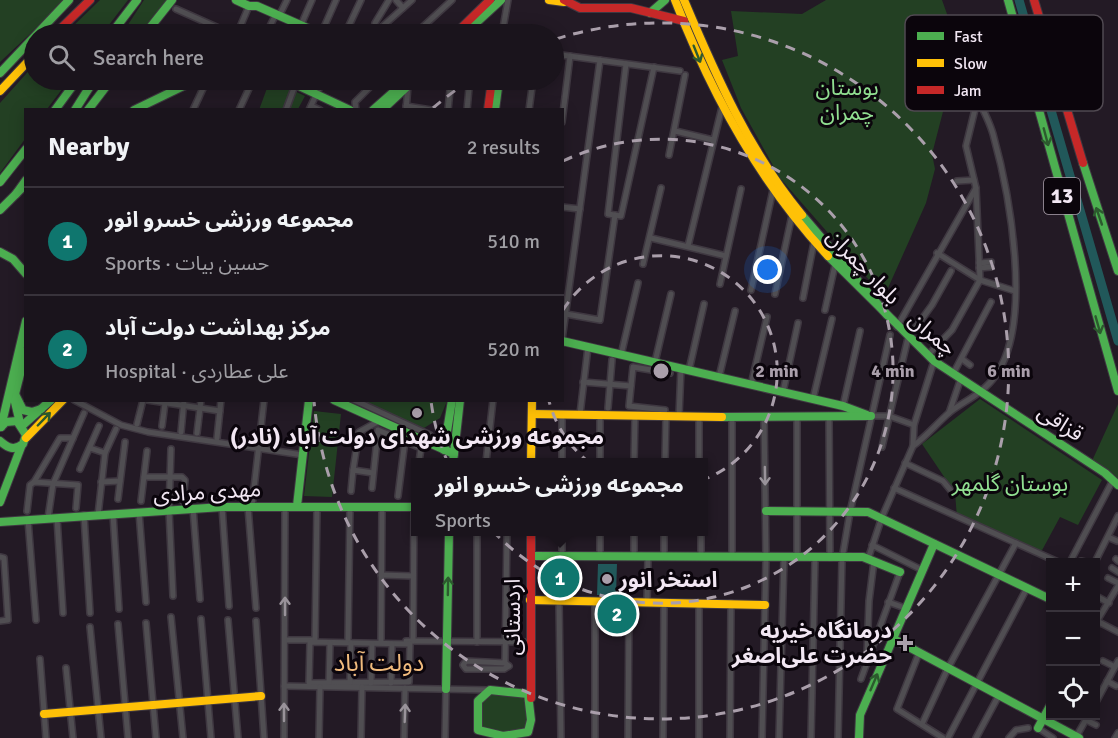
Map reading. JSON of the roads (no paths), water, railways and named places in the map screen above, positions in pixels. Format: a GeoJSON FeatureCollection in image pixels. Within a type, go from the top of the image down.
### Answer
{"type":"FeatureCollection","features":[{"type":"Feature","properties":{"kind":"main road"},"geometry":{"type":"LineString","coordinates":[[46,24],[69,0]]}},
{"type":"Feature","properties":{"kind":"main road"},"geometry":{"type":"LineString","coordinates":[[65,24],[90,0]]}},
{"type":"Feature","properties":{"kind":"main road"},"geometry":{"type":"LineString","coordinates":[[119,24],[137,0]]}},
{"type":"Feature","properties":{"kind":"main road"},"geometry":{"type":"LineString","coordinates":[[124,24],[137,0]]}},
{"type":"Feature","properties":{"kind":"main road"},"geometry":{"type":"LineString","coordinates":[[153,24],[172,0]]}},
{"type":"Feature","properties":{"kind":"main road"},"geometry":{"type":"LineString","coordinates":[[236,0],[255,4],[298,24]]}},
{"type":"Feature","properties":{"kind":"main road"},"geometry":{"type":"LineString","coordinates":[[465,24],[490,0]]}},
{"type":"Feature","properties":{"kind":"main road"},"geometry":{"type":"LineString","coordinates":[[475,24],[501,0]]}},
{"type":"Feature","properties":{"kind":"main road"},"geometry":{"type":"LineString","coordinates":[[549,0],[564,1],[593,9],[612,4],[684,21]]}},
{"type":"Feature","properties":{"kind":"main road"},"geometry":{"type":"LineString","coordinates":[[650,13],[664,0]]}},
{"type":"Feature","properties":{"kind":"main road","name":"بلوار چمران"},"geometry":{"type":"LineString","coordinates":[[675,0],[702,69],[722,107],[773,190],[814,242],[894,324]]}},
{"type":"Feature","properties":{"kind":"main road","name":"بلوار چمران"},"geometry":{"type":"LineString","coordinates":[[684,0],[713,69],[739,122],[761,159],[794,205],[881,304],[894,324]]}},
{"type":"Feature","properties":{"kind":"main road","name":"13"},"geometry":{"type":"LineString","coordinates":[[1008,0],[1012,15]]}},
{"type":"Feature","properties":{"kind":"main road","name":"13"},"geometry":{"type":"LineString","coordinates":[[1034,0],[1039,15]]}},
{"type":"Feature","properties":{"kind":"main road"},"geometry":{"type":"LineString","coordinates":[[0,73],[24,48]]}},
{"type":"Feature","properties":{"kind":"main road"},"geometry":{"type":"LineString","coordinates":[[0,91],[24,66]]}},
{"type":"Feature","properties":{"kind":"main road"},"geometry":{"type":"LineString","coordinates":[[56,108],[70,90]]}},
{"type":"Feature","properties":{"kind":"main road"},"geometry":{"type":"LineString","coordinates":[[76,108],[87,90]]}},
{"type":"Feature","properties":{"kind":"main road"},"geometry":{"type":"LineString","coordinates":[[91,108],[103,90]]}},
{"type":"Feature","properties":{"kind":"main road"},"geometry":{"type":"LineString","coordinates":[[149,106],[174,90]]}},
{"type":"Feature","properties":{"kind":"main road"},"geometry":{"type":"LineString","coordinates":[[309,90],[346,108]]}},
{"type":"Feature","properties":{"kind":"main road"},"geometry":{"type":"LineString","coordinates":[[375,108],[397,90]]}},
{"type":"Feature","properties":{"kind":"main road"},"geometry":{"type":"LineString","coordinates":[[384,108],[400,90]]}},
{"type":"Feature","properties":{"kind":"main road"},"geometry":{"type":"LineString","coordinates":[[488,108],[491,90]]}},
{"type":"Feature","properties":{"kind":"main road"},"geometry":{"type":"LineString","coordinates":[[495,108],[498,90]]}},
{"type":"Feature","properties":{"kind":"main road","name":"13"},"geometry":{"type":"LineString","coordinates":[[1039,111],[1118,391]]}},
{"type":"Feature","properties":{"kind":"main road","name":"13"},"geometry":{"type":"LineString","coordinates":[[1067,111],[1118,271]]}},
{"type":"Feature","properties":{"kind":"main road"},"geometry":{"type":"LineString","coordinates":[[0,182],[24,152]]}},
{"type":"Feature","properties":{"kind":"main road"},"geometry":{"type":"LineString","coordinates":[[0,210],[24,184]]}},
{"type":"Feature","properties":{"kind":"main road"},"geometry":{"type":"LineString","coordinates":[[0,252],[13,259],[24,272]]}},
{"type":"Feature","properties":{"kind":"main road","name":"چمران"},"geometry":{"type":"LineString","coordinates":[[894,324],[931,358],[982,392]]}},
{"type":"Feature","properties":{"kind":"main road"},"geometry":{"type":"LineString","coordinates":[[0,428],[24,329]]}},
{"type":"Feature","properties":{"kind":"main road"},"geometry":{"type":"LineString","coordinates":[[564,341],[843,406],[872,416]]}},
{"type":"Feature","properties":{"kind":"main road"},"geometry":{"type":"LineString","coordinates":[[24,359],[14,403],[26,438]]}},
{"type":"Feature","properties":{"kind":"main road","name":"قزاقی"},"geometry":{"type":"LineString","coordinates":[[982,392],[1105,473],[1115,484]]}},
{"type":"Feature","properties":{"kind":"main road"},"geometry":{"type":"LineString","coordinates":[[15,393],[23,410],[32,412],[41,409]]}},
{"type":"Feature","properties":{"kind":"main road"},"geometry":{"type":"LineString","coordinates":[[21,424],[49,402]]}},
{"type":"Feature","properties":{"kind":"main road"},"geometry":{"type":"LineString","coordinates":[[0,502],[26,438],[61,402]]}},
{"type":"Feature","properties":{"kind":"main road"},"geometry":{"type":"LineString","coordinates":[[297,506],[309,402]]}},
{"type":"Feature","properties":{"kind":"main road"},"geometry":{"type":"LineString","coordinates":[[338,402],[379,421],[405,437],[429,443],[444,450],[454,458]]}},
{"type":"Feature","properties":{"kind":"main road"},"geometry":{"type":"LineString","coordinates":[[444,450],[452,402]]}},
{"type":"Feature","properties":{"kind":"main road"},"geometry":{"type":"LineString","coordinates":[[454,458],[460,402]]}},
{"type":"Feature","properties":{"kind":"main road"},"geometry":{"type":"LineString","coordinates":[[531,458],[532,402]]}},
{"type":"Feature","properties":{"kind":"main road"},"geometry":{"type":"LineString","coordinates":[[532,414],[666,413],[679,416],[797,418],[872,416]]}},
{"type":"Feature","properties":{"kind":"main road"},"geometry":{"type":"LineString","coordinates":[[0,428],[10,421],[21,424]]}},
{"type":"Feature","properties":{"kind":"main road"},"geometry":{"type":"LineString","coordinates":[[0,441],[8,448],[21,447]]}},
{"type":"Feature","properties":{"kind":"main road","name":"مهدی مرادی"},"geometry":{"type":"LineString","coordinates":[[0,522],[28,516],[57,518],[194,508],[411,507]]}},
{"type":"Feature","properties":{"kind":"main road"},"geometry":{"type":"LineString","coordinates":[[766,511],[868,512],[1046,597]]}},
{"type":"Feature","properties":{"kind":"main road"},"geometry":{"type":"LineString","coordinates":[[446,689],[448,536]]}},
{"type":"Feature","properties":{"kind":"main road","name":"اردستانی"},"geometry":{"type":"LineString","coordinates":[[531,536],[531,703]]}},
{"type":"Feature","properties":{"kind":"main road"},"geometry":{"type":"LineString","coordinates":[[859,738],[860,715],[934,544]]}},
{"type":"Feature","properties":{"kind":"main road"},"geometry":{"type":"LineString","coordinates":[[531,556],[830,558],[871,560],[900,572]]}},
{"type":"Feature","properties":{"kind":"main road"},"geometry":{"type":"LineString","coordinates":[[530,600],[765,604]]}},
{"type":"Feature","properties":{"kind":"main road"},"geometry":{"type":"LineString","coordinates":[[892,638],[1043,719],[1068,727],[1078,737]]}},
{"type":"Feature","properties":{"kind":"main road"},"geometry":{"type":"LineString","coordinates":[[518,691],[526,683],[530,672]]}},
{"type":"Feature","properties":{"kind":"main road"},"geometry":{"type":"LineString","coordinates":[[477,726],[481,734],[489,738],[519,738],[531,735],[531,703],[528,694],[518,691],[490,690],[482,693],[478,700],[477,726],[477,738]]}},
{"type":"Feature","properties":{"kind":"main road"},"geometry":{"type":"LineString","coordinates":[[44,714],[261,696]]}},
{"type":"Feature","properties":{"kind":"main road"},"geometry":{"type":"LineString","coordinates":[[1038,728],[1046,713]]}},
{"type":"Feature","properties":{"kind":"street"},"geometry":{"type":"LineString","coordinates":[[272,24],[287,0]]}},
{"type":"Feature","properties":{"kind":"street"},"geometry":{"type":"LineString","coordinates":[[298,24],[312,0]]}},
{"type":"Feature","properties":{"kind":"street"},"geometry":{"type":"LineString","coordinates":[[325,24],[336,0]]}},
{"type":"Feature","properties":{"kind":"street"},"geometry":{"type":"LineString","coordinates":[[350,24],[361,0]]}},
{"type":"Feature","properties":{"kind":"street"},"geometry":{"type":"LineString","coordinates":[[375,23],[389,0]]}},
{"type":"Feature","properties":{"kind":"street"},"geometry":{"type":"LineString","coordinates":[[396,0],[403,8]]}},
{"type":"Feature","properties":{"kind":"street"},"geometry":{"type":"LineString","coordinates":[[385,24],[410,0]]}},
{"type":"Feature","properties":{"kind":"street"},"geometry":{"type":"LineString","coordinates":[[426,24],[452,0]]}},
{"type":"Feature","properties":{"kind":"street"},"geometry":{"type":"LineString","coordinates":[[504,24],[508,0]]}},
{"type":"Feature","properties":{"kind":"street"},"geometry":{"type":"LineString","coordinates":[[243,24],[255,4]]}},
{"type":"Feature","properties":{"kind":"street"},"geometry":{"type":"LineString","coordinates":[[176,9],[210,24]]}},
{"type":"Feature","properties":{"kind":"street"},"geometry":{"type":"LineString","coordinates":[[564,55],[683,73],[675,131],[669,155]]}},
{"type":"Feature","properties":{"kind":"street"},"geometry":{"type":"LineString","coordinates":[[564,108],[570,56]]}},
{"type":"Feature","properties":{"kind":"street"},"geometry":{"type":"LineString","coordinates":[[564,330],[600,60]]}},
{"type":"Feature","properties":{"kind":"street"},"geometry":{"type":"LineString","coordinates":[[567,314],[600,320],[626,64]]}},
{"type":"Feature","properties":{"kind":"street"},"geometry":{"type":"LineString","coordinates":[[612,215],[621,216],[654,67]]}},
{"type":"Feature","properties":{"kind":"street"},"geometry":{"type":"LineString","coordinates":[[194,108],[202,90]]}},
{"type":"Feature","properties":{"kind":"street"},"geometry":{"type":"LineString","coordinates":[[240,108],[248,90]]}},
{"type":"Feature","properties":{"kind":"street"},"geometry":{"type":"LineString","coordinates":[[287,108],[293,90]]}},
{"type":"Feature","properties":{"kind":"street"},"geometry":{"type":"LineString","coordinates":[[310,108],[318,90]]}},
{"type":"Feature","properties":{"kind":"street"},"geometry":{"type":"LineString","coordinates":[[356,108],[355,102],[358,96],[365,90]]}},
{"type":"Feature","properties":{"kind":"street"},"geometry":{"type":"LineString","coordinates":[[406,108],[407,90]]}},
{"type":"Feature","properties":{"kind":"street"},"geometry":{"type":"LineString","coordinates":[[448,108],[450,90]]}},
{"type":"Feature","properties":{"kind":"street"},"geometry":{"type":"LineString","coordinates":[[467,108],[469,90]]}},
{"type":"Feature","properties":{"kind":"street"},"geometry":{"type":"LineString","coordinates":[[529,108],[532,90]]}},
{"type":"Feature","properties":{"kind":"street"},"geometry":{"type":"LineString","coordinates":[[688,246],[722,107]]}},
{"type":"Feature","properties":{"kind":"street"},"geometry":{"type":"LineString","coordinates":[[913,446],[914,425],[931,358],[952,330],[980,280],[975,188],[966,146],[974,111]]}},
{"type":"Feature","properties":{"kind":"street"},"geometry":{"type":"LineString","coordinates":[[867,662],[872,545],[905,463],[913,446],[949,413],[982,392],[996,375],[1008,353],[1017,257],[993,132],[982,111]]}},
{"type":"Feature","properties":{"kind":"street"},"geometry":{"type":"LineString","coordinates":[[675,131],[713,140]]}},
{"type":"Feature","properties":{"kind":"street"},"geometry":{"type":"LineString","coordinates":[[957,181],[974,180]]}},
{"type":"Feature","properties":{"kind":"street"},"geometry":{"type":"LineString","coordinates":[[643,264],[661,188]]}},
{"type":"Feature","properties":{"kind":"street"},"geometry":{"type":"LineString","coordinates":[[894,324],[975,188]]}},
{"type":"Feature","properties":{"kind":"street"},"geometry":{"type":"LineString","coordinates":[[720,284],[741,189]]}},
{"type":"Feature","properties":{"kind":"street"},"geometry":{"type":"LineString","coordinates":[[751,290],[773,190]]}},
{"type":"Feature","properties":{"kind":"street"},"geometry":{"type":"LineString","coordinates":[[564,207],[580,209]]}},
{"type":"Feature","properties":{"kind":"street"},"geometry":{"type":"LineString","coordinates":[[775,294],[792,215]]}},
{"type":"Feature","properties":{"kind":"street"},"geometry":{"type":"LineString","coordinates":[[651,238],[726,256]]}},
{"type":"Feature","properties":{"kind":"street"},"geometry":{"type":"LineString","coordinates":[[803,298],[814,242]]}},
{"type":"Feature","properties":{"kind":"street"},"geometry":{"type":"LineString","coordinates":[[937,253],[980,280],[1015,291]]}},
{"type":"Feature","properties":{"kind":"street"},"geometry":{"type":"LineString","coordinates":[[825,310],[835,265]]}},
{"type":"Feature","properties":{"kind":"street"},"geometry":{"type":"LineString","coordinates":[[979,265],[991,265]]}},
{"type":"Feature","properties":{"kind":"street"},"geometry":{"type":"LineString","coordinates":[[882,447],[908,338],[932,305],[951,271]]}},
{"type":"Feature","properties":{"kind":"street"},"geometry":{"type":"LineString","coordinates":[[621,355],[638,283]]}},
{"type":"Feature","properties":{"kind":"street"},"geometry":{"type":"LineString","coordinates":[[655,362],[671,294]]}},
{"type":"Feature","properties":{"kind":"street"},"geometry":{"type":"LineString","coordinates":[[949,413],[962,359],[991,302]]}},
{"type":"Feature","properties":{"kind":"street"},"geometry":{"type":"LineString","coordinates":[[679,416],[685,369],[704,304]]}},
{"type":"Feature","properties":{"kind":"street"},"geometry":{"type":"LineString","coordinates":[[719,377],[735,311]]}},
{"type":"Feature","properties":{"kind":"street"},"geometry":{"type":"LineString","coordinates":[[751,385],[767,317]]}},
{"type":"Feature","properties":{"kind":"street"},"geometry":{"type":"LineString","coordinates":[[813,399],[832,319]]}},
{"type":"Feature","properties":{"kind":"street"},"geometry":{"type":"LineString","coordinates":[[783,392],[798,323]]}},
{"type":"Feature","properties":{"kind":"street"},"geometry":{"type":"LineString","coordinates":[[843,406],[860,331]]}},
{"type":"Feature","properties":{"kind":"street"},"geometry":{"type":"LineString","coordinates":[[838,738],[842,559],[850,512],[890,335]]}},
{"type":"Feature","properties":{"kind":"street"},"geometry":{"type":"LineString","coordinates":[[580,414],[588,347]]}},
{"type":"Feature","properties":{"kind":"street"},"geometry":{"type":"LineString","coordinates":[[962,359],[970,365]]}},
{"type":"Feature","properties":{"kind":"street"},"geometry":{"type":"LineString","coordinates":[[608,408],[612,360]]}},
{"type":"Feature","properties":{"kind":"street"},"geometry":{"type":"LineString","coordinates":[[665,458],[666,413],[629,406],[633,367],[670,373]]}},
{"type":"Feature","properties":{"kind":"street"},"geometry":{"type":"LineString","coordinates":[[583,382],[631,386]]}},
{"type":"Feature","properties":{"kind":"street"},"geometry":{"type":"LineString","coordinates":[[78,402],[121,425],[148,432],[303,455]]}},
{"type":"Feature","properties":{"kind":"street"},"geometry":{"type":"LineString","coordinates":[[137,424],[142,402]]}},
{"type":"Feature","properties":{"kind":"street"},"geometry":{"type":"LineString","coordinates":[[159,402],[183,403],[220,411]]}},
{"type":"Feature","properties":{"kind":"street"},"geometry":{"type":"LineString","coordinates":[[197,434],[201,402]]}},
{"type":"Feature","properties":{"kind":"street"},"geometry":{"type":"LineString","coordinates":[[217,438],[221,402]]}},
{"type":"Feature","properties":{"kind":"street"},"geometry":{"type":"LineString","coordinates":[[256,608],[250,506],[264,402]]}},
{"type":"Feature","properties":{"kind":"street"},"geometry":{"type":"LineString","coordinates":[[358,402],[430,435],[429,443]]}},
{"type":"Feature","properties":{"kind":"street"},"geometry":{"type":"LineString","coordinates":[[486,458],[493,402]]}},
{"type":"Feature","properties":{"kind":"street"},"geometry":{"type":"LineString","coordinates":[[162,426],[165,403]]}},
{"type":"Feature","properties":{"kind":"street"},"geometry":{"type":"LineString","coordinates":[[181,432],[183,403]]}},
{"type":"Feature","properties":{"kind":"street"},"geometry":{"type":"LineString","coordinates":[[48,518],[53,484],[84,413]]}},
{"type":"Feature","properties":{"kind":"street"},"geometry":{"type":"LineString","coordinates":[[561,414],[562,458]]}},
{"type":"Feature","properties":{"kind":"street"},"geometry":{"type":"LineString","coordinates":[[600,415],[600,458]]}},
{"type":"Feature","properties":{"kind":"street"},"geometry":{"type":"LineString","coordinates":[[634,458],[635,415]]}},
{"type":"Feature","properties":{"kind":"street"},"geometry":{"type":"LineString","coordinates":[[699,416],[699,458]]}},
{"type":"Feature","properties":{"kind":"street"},"geometry":{"type":"LineString","coordinates":[[872,416],[889,417],[914,425]]}},
{"type":"Feature","properties":{"kind":"street"},"geometry":{"type":"LineString","coordinates":[[732,417],[732,557]]}},
{"type":"Feature","properties":{"kind":"street"},"geometry":{"type":"LineString","coordinates":[[762,738],[766,558],[764,417]]}},
{"type":"Feature","properties":{"kind":"street"},"geometry":{"type":"LineString","coordinates":[[797,418],[797,558]]}},
{"type":"Feature","properties":{"kind":"street"},"geometry":{"type":"LineString","coordinates":[[829,418],[830,558]]}},
{"type":"Feature","properties":{"kind":"street"},"geometry":{"type":"LineString","coordinates":[[351,491],[359,432],[379,421]]}},
{"type":"Feature","properties":{"kind":"street"},"geometry":{"type":"LineString","coordinates":[[80,470],[99,426]]}},
{"type":"Feature","properties":{"kind":"street"},"geometry":{"type":"LineString","coordinates":[[98,514],[105,453],[116,429]]}},
{"type":"Feature","properties":{"kind":"street"},"geometry":{"type":"LineString","coordinates":[[372,488],[378,430],[405,437],[421,448],[420,458]]}},
{"type":"Feature","properties":{"kind":"street"},"geometry":{"type":"LineString","coordinates":[[398,496],[405,437]]}},
{"type":"Feature","properties":{"kind":"street"},"geometry":{"type":"LineString","coordinates":[[36,620],[28,516],[30,485],[60,438],[73,438]]}},
{"type":"Feature","properties":{"kind":"street"},"geometry":{"type":"LineString","coordinates":[[118,499],[125,442]]}},
{"type":"Feature","properties":{"kind":"street"},"geometry":{"type":"LineString","coordinates":[[90,448],[105,453]]}},
{"type":"Feature","properties":{"kind":"street"},"geometry":{"type":"LineString","coordinates":[[171,449],[168,510],[173,596]]}},
{"type":"Feature","properties":{"kind":"street"},"geometry":{"type":"LineString","coordinates":[[141,501],[147,451]]}},
{"type":"Feature","properties":{"kind":"street"},"geometry":{"type":"LineString","coordinates":[[905,463],[943,481],[953,493]]}},
{"type":"Feature","properties":{"kind":"street"},"geometry":{"type":"LineString","coordinates":[[353,470],[373,472]]}},
{"type":"Feature","properties":{"kind":"street"},"geometry":{"type":"LineString","coordinates":[[144,477],[184,478],[183,501]]}},
{"type":"Feature","properties":{"kind":"street"},"geometry":{"type":"LineString","coordinates":[[101,482],[120,481]]}},
{"type":"Feature","properties":{"kind":"street"},"geometry":{"type":"LineString","coordinates":[[34,482],[78,485],[76,508]]}},
{"type":"Feature","properties":{"kind":"street"},"geometry":{"type":"LineString","coordinates":[[1072,558],[1115,484]]}},
{"type":"Feature","properties":{"kind":"street"},"geometry":{"type":"LineString","coordinates":[[894,488],[1050,558]]}},
{"type":"Feature","properties":{"kind":"street"},"geometry":{"type":"LineString","coordinates":[[284,738],[285,506]]}},
{"type":"Feature","properties":{"kind":"street"},"geometry":{"type":"LineString","coordinates":[[315,640],[317,506]]}},
{"type":"Feature","properties":{"kind":"street"},"geometry":{"type":"LineString","coordinates":[[350,506],[350,683]]}},
{"type":"Feature","properties":{"kind":"street"},"geometry":{"type":"LineString","coordinates":[[222,507],[229,606]]}},
{"type":"Feature","properties":{"kind":"street"},"geometry":{"type":"LineString","coordinates":[[381,641],[382,507]]}},
{"type":"Feature","properties":{"kind":"street"},"geometry":{"type":"LineString","coordinates":[[194,508],[200,599]]}},
{"type":"Feature","properties":{"kind":"street"},"geometry":{"type":"LineString","coordinates":[[139,512],[146,603]]}},
{"type":"Feature","properties":{"kind":"street"},"geometry":{"type":"LineString","coordinates":[[113,514],[119,609]]}},
{"type":"Feature","properties":{"kind":"street"},"geometry":{"type":"LineString","coordinates":[[84,515],[90,613]]}},
{"type":"Feature","properties":{"kind":"street"},"geometry":{"type":"LineString","coordinates":[[1097,558],[1115,529],[1118,516]]}},
{"type":"Feature","properties":{"kind":"street"},"geometry":{"type":"LineString","coordinates":[[57,518],[63,613]]}},
{"type":"Feature","properties":{"kind":"street"},"geometry":{"type":"LineString","coordinates":[[412,641],[414,536]]}},
{"type":"Feature","properties":{"kind":"street"},"geometry":{"type":"LineString","coordinates":[[477,536],[477,642]]}},
{"type":"Feature","properties":{"kind":"street"},"geometry":{"type":"LineString","coordinates":[[505,663],[466,661],[464,665],[466,669],[506,669],[508,664],[505,663],[507,536]]}},
{"type":"Feature","properties":{"kind":"street"},"geometry":{"type":"LineString","coordinates":[[562,536],[562,556]]}},
{"type":"Feature","properties":{"kind":"street"},"geometry":{"type":"LineString","coordinates":[[600,536],[600,556]]}},
{"type":"Feature","properties":{"kind":"street"},"geometry":{"type":"LineString","coordinates":[[634,536],[634,556]]}},
{"type":"Feature","properties":{"kind":"street"},"geometry":{"type":"LineString","coordinates":[[664,536],[664,557]]}},
{"type":"Feature","properties":{"kind":"street"},"geometry":{"type":"LineString","coordinates":[[700,536],[701,557]]}},
{"type":"Feature","properties":{"kind":"street"},"geometry":{"type":"LineString","coordinates":[[1108,537],[1117,541]]}},
{"type":"Feature","properties":{"kind":"street"},"geometry":{"type":"LineString","coordinates":[[922,724],[948,668],[1016,543]]}},
{"type":"Feature","properties":{"kind":"street"},"geometry":{"type":"LineString","coordinates":[[872,545],[922,570]]}},
{"type":"Feature","properties":{"kind":"street"},"geometry":{"type":"LineString","coordinates":[[0,557],[4,558],[8,620],[0,621]]}},
{"type":"Feature","properties":{"kind":"street"},"geometry":{"type":"LineString","coordinates":[[647,602],[648,557]]}},
{"type":"Feature","properties":{"kind":"street"},"geometry":{"type":"LineString","coordinates":[[779,738],[784,558]]}},
{"type":"Feature","properties":{"kind":"street"},"geometry":{"type":"LineString","coordinates":[[811,738],[815,558]]}},
{"type":"Feature","properties":{"kind":"street"},"geometry":{"type":"LineString","coordinates":[[1112,568],[1118,572]]}},
{"type":"Feature","properties":{"kind":"street"},"geometry":{"type":"LineString","coordinates":[[861,679],[900,572]]}},
{"type":"Feature","properties":{"kind":"street"},"geometry":{"type":"LineString","coordinates":[[381,575],[413,576]]}},
{"type":"Feature","properties":{"kind":"street"},"geometry":{"type":"LineString","coordinates":[[1100,616],[1116,594],[1118,585],[1108,578]]}},
{"type":"Feature","properties":{"kind":"street"},"geometry":{"type":"LineString","coordinates":[[919,652],[897,709],[946,738],[1027,588]]}},
{"type":"Feature","properties":{"kind":"street"},"geometry":{"type":"LineString","coordinates":[[1100,598],[1108,603]]}},
{"type":"Feature","properties":{"kind":"street"},"geometry":{"type":"LineString","coordinates":[[559,601],[561,738]]}},
{"type":"Feature","properties":{"kind":"street"},"geometry":{"type":"LineString","coordinates":[[595,601],[595,738]]}},
{"type":"Feature","properties":{"kind":"street"},"geometry":{"type":"LineString","coordinates":[[628,738],[629,602]]}},
{"type":"Feature","properties":{"kind":"street"},"geometry":{"type":"LineString","coordinates":[[888,602],[905,608]]}},
{"type":"Feature","properties":{"kind":"street"},"geometry":{"type":"LineString","coordinates":[[663,738],[664,603]]}},
{"type":"Feature","properties":{"kind":"street"},"geometry":{"type":"LineString","coordinates":[[699,603],[699,738]]}},
{"type":"Feature","properties":{"kind":"street"},"geometry":{"type":"LineString","coordinates":[[730,738],[731,603]]}},
{"type":"Feature","properties":{"kind":"street"},"geometry":{"type":"LineString","coordinates":[[171,617],[183,738]]}},
{"type":"Feature","properties":{"kind":"street"},"geometry":{"type":"LineString","coordinates":[[201,619],[211,738]]}},
{"type":"Feature","properties":{"kind":"street"},"geometry":{"type":"LineString","coordinates":[[228,620],[238,738]]}},
{"type":"Feature","properties":{"kind":"street"},"geometry":{"type":"LineString","coordinates":[[255,621],[264,738]]}},
{"type":"Feature","properties":{"kind":"street"},"geometry":{"type":"LineString","coordinates":[[146,623],[156,738]]}},
{"type":"Feature","properties":{"kind":"street"},"geometry":{"type":"LineString","coordinates":[[118,624],[128,738]]}},
{"type":"Feature","properties":{"kind":"street"},"geometry":{"type":"LineString","coordinates":[[1100,624],[1118,632]]}},
{"type":"Feature","properties":{"kind":"street"},"geometry":{"type":"LineString","coordinates":[[90,627],[100,738]]}},
{"type":"Feature","properties":{"kind":"street"},"geometry":{"type":"LineString","coordinates":[[284,686],[320,687],[409,682],[410,644],[285,640]]}},
{"type":"Feature","properties":{"kind":"street"},"geometry":{"type":"LineString","coordinates":[[490,690],[309,683],[310,642],[530,642]]}},
{"type":"Feature","properties":{"kind":"street"},"geometry":{"type":"LineString","coordinates":[[329,683],[330,643]]}},
{"type":"Feature","properties":{"kind":"street"},"geometry":{"type":"LineString","coordinates":[[361,738],[372,644]]}},
{"type":"Feature","properties":{"kind":"street"},"geometry":{"type":"LineString","coordinates":[[391,683],[392,644]]}},
{"type":"Feature","properties":{"kind":"street"},"geometry":{"type":"LineString","coordinates":[[40,659],[46,738]]}},
{"type":"Feature","properties":{"kind":"street"},"geometry":{"type":"LineString","coordinates":[[1100,694],[1116,664],[1103,661]]}},
{"type":"Feature","properties":{"kind":"street"},"geometry":{"type":"LineString","coordinates":[[66,668],[73,738]]}},
{"type":"Feature","properties":{"kind":"street"},"geometry":{"type":"LineString","coordinates":[[1107,681],[1116,686]]}},
{"type":"Feature","properties":{"kind":"street"},"geometry":{"type":"LineString","coordinates":[[320,687],[320,738]]}},
{"type":"Feature","properties":{"kind":"street"},"geometry":{"type":"LineString","coordinates":[[404,738],[405,688]]}},
{"type":"Feature","properties":{"kind":"street"},"geometry":{"type":"LineString","coordinates":[[445,738],[446,689]]}},
{"type":"Feature","properties":{"kind":"street"},"geometry":{"type":"LineString","coordinates":[[976,738],[999,696]]}},
{"type":"Feature","properties":{"kind":"street"},"geometry":{"type":"LineString","coordinates":[[1078,737],[1086,720]]}},
{"type":"Feature","properties":{"kind":"street"},"geometry":{"type":"LineString","coordinates":[[1090,720],[1096,724]]}},
{"type":"Feature","properties":{"kind":"street"},"geometry":{"type":"LineString","coordinates":[[1010,738],[1016,730],[1028,728]]}},
{"type":"Feature","properties":{"kind":"street"},"geometry":{"type":"LineString","coordinates":[[1038,728],[1053,738]]}},
{"type":"Feature","properties":{"kind":"street"},"geometry":{"type":"LineString","coordinates":[[1115,738],[1118,733]]}},
{"type":"Feature","properties":{"kind":"waterway"},"geometry":{"type":"LineString","coordinates":[[1019,0],[1023,15]]}},
{"type":"Feature","properties":{"kind":"waterway"},"geometry":{"type":"LineString","coordinates":[[1051,111],[1118,341]]}},
{"type":"Feature","properties":{"kind":"place","name":"مجموعه ورزشی شهدای دولت آباد (نادر)"},"geometry":{"type":"Point","coordinates":[417,413]}},
{"type":"Feature","properties":{"kind":"place","name":"مجموعه ورزشی خسرو انور"},"geometry":{"type":"Point","coordinates":[560,578]}},
{"type":"Feature","properties":{"kind":"place","name":"استخر انور"},"geometry":{"type":"Point","coordinates":[607,579]}},
{"type":"Feature","properties":{"kind":"place","name":"مرکز بهداشت دولت آباد"},"geometry":{"type":"Point","coordinates":[617,614]}},
{"type":"Feature","properties":{"kind":"place","name":"درمانگاه خیریه حضرت علی‌اصغر"},"geometry":{"type":"Point","coordinates":[905,643]}},
{"type":"Feature","properties":{"kind":"district","name":"دولت آباد"},"geometry":{"type":"Point","coordinates":[379,663]}},
{"type":"Feature","properties":{"kind":"park label","name":"بوستان چمران"},"geometry":{"type":"Point","coordinates":[847,100]}},
{"type":"Feature","properties":{"kind":"park label","name":"بوستان گلمهر"},"geometry":{"type":"Point","coordinates":[1010,483]}}]}
